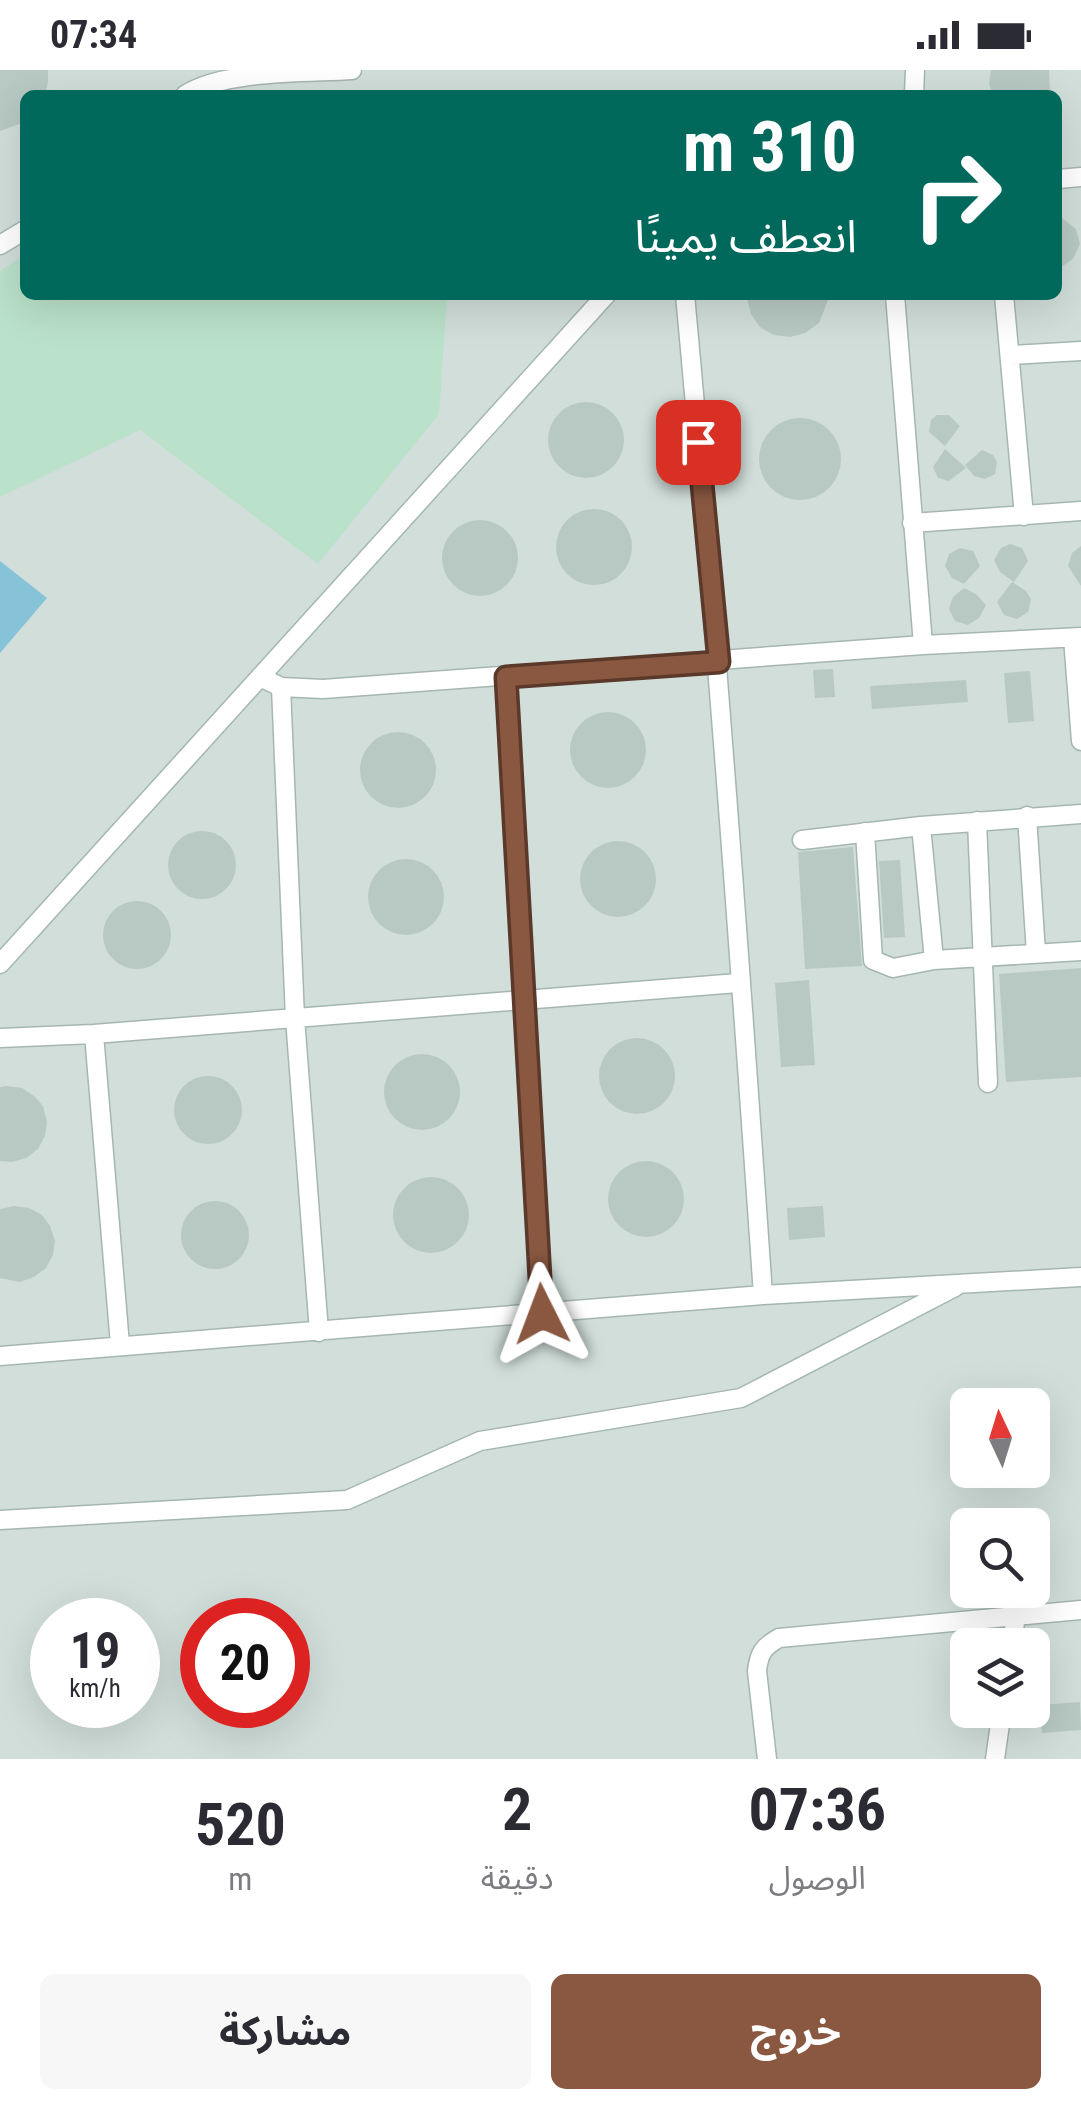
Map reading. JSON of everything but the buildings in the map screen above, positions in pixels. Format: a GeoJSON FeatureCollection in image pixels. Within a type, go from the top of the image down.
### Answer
{"type":"FeatureCollection","features":[{"type":"Feature","properties":{"kind":"street"},"geometry":{"type":"LineString","coordinates":[[193,90],[222,78],[352,70]]}},
{"type":"Feature","properties":{"kind":"street"},"geometry":{"type":"LineString","coordinates":[[0,964],[601,300]]}},
{"type":"Feature","properties":{"kind":"street"},"geometry":{"type":"LineString","coordinates":[[685,300],[719,662],[738,982],[763,1295]]}},
{"type":"Feature","properties":{"kind":"street"},"geometry":{"type":"LineString","coordinates":[[894,300],[923,645]]}},
{"type":"Feature","properties":{"kind":"street"},"geometry":{"type":"LineString","coordinates":[[1005,300],[1024,516]]}},
{"type":"Feature","properties":{"kind":"street"},"geometry":{"type":"LineString","coordinates":[[1012,356],[1081,351]]}},
{"type":"Feature","properties":{"kind":"street"},"geometry":{"type":"LineString","coordinates":[[912,522],[1081,512]]}},
{"type":"Feature","properties":{"kind":"street"},"geometry":{"type":"LineString","coordinates":[[260,677],[281,687],[323,688],[1077,637],[1081,741]]}},
{"type":"Feature","properties":{"kind":"street"},"geometry":{"type":"LineString","coordinates":[[506,677],[542,1314]]}},
{"type":"Feature","properties":{"kind":"street"},"geometry":{"type":"LineString","coordinates":[[281,687],[295,1018],[319,1332]]}},
{"type":"Feature","properties":{"kind":"street"},"geometry":{"type":"LineString","coordinates":[[802,840],[1027,816],[1081,814]]}},
{"type":"Feature","properties":{"kind":"street"},"geometry":{"type":"LineString","coordinates":[[1027,816],[1036,953]]}},
{"type":"Feature","properties":{"kind":"street"},"geometry":{"type":"LineString","coordinates":[[978,821],[988,1083]]}},
{"type":"Feature","properties":{"kind":"street"},"geometry":{"type":"LineString","coordinates":[[921,826],[934,960]]}},
{"type":"Feature","properties":{"kind":"street"},"geometry":{"type":"LineString","coordinates":[[865,832],[873,960],[893,968],[934,960],[1081,951]]}},
{"type":"Feature","properties":{"kind":"street"},"geometry":{"type":"LineString","coordinates":[[0,1038],[94,1034],[738,982]]}},
{"type":"Feature","properties":{"kind":"street"},"geometry":{"type":"LineString","coordinates":[[94,1034],[120,1346]]}},
{"type":"Feature","properties":{"kind":"street"},"geometry":{"type":"LineString","coordinates":[[0,1356],[763,1295],[1081,1278]]}},
{"type":"Feature","properties":{"kind":"street"},"geometry":{"type":"LineString","coordinates":[[0,1520],[348,1500],[480,1442],[741,1398],[960,1284]]}},
{"type":"Feature","properties":{"kind":"street"},"geometry":{"type":"LineString","coordinates":[[767,1759],[756,1682],[764,1646],[779,1638],[1081,1610]]}},
{"type":"Feature","properties":{"kind":"street"},"geometry":{"type":"LineString","coordinates":[[1014,1628],[1016,1615]]}},
{"type":"Feature","properties":{"kind":"street"},"geometry":{"type":"LineString","coordinates":[[995,1759],[999,1728]]}},
{"type":"Feature","properties":{"kind":"shaded area"},"geometry":{"type":"Polygon","coordinates":[[[0,70],[1081,70],[1081,1759],[0,1759],[0,70]]]}},
{"type":"Feature","properties":{"kind":"green space"},"geometry":{"type":"Polygon","coordinates":[[[20,258],[20,300],[447,300],[439,414],[318,564],[140,430],[0,497],[0,271],[20,258]]]}},
{"type":"Feature","properties":{"kind":"water"},"geometry":{"type":"Polygon","coordinates":[[[0,561],[47,598],[0,653],[0,561]]]}},
{"type":"Feature","properties":{"kind":"route"},"geometry":{"type":"LineString","coordinates":[[542,1314],[506,677],[719,662],[698,442]]}}]}
